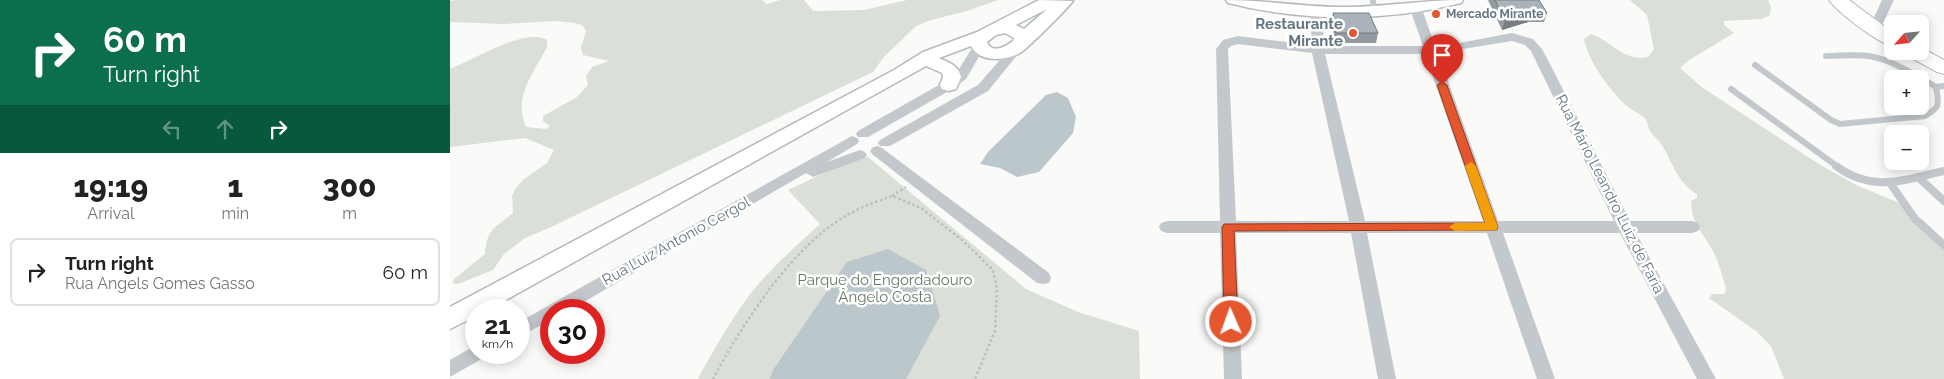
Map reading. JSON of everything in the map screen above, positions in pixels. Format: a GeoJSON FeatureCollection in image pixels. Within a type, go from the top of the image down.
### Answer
{"type":"FeatureCollection","features":[{"type":"Feature","properties":{"kind":"main road"},"geometry":{"type":"LineString","coordinates":[[1838,0],[1884,35]]}},
{"type":"Feature","properties":{"kind":"main road"},"geometry":{"type":"LineString","coordinates":[[1851,0],[1884,25]]}},
{"type":"Feature","properties":{"kind":"main road"},"geometry":{"type":"LineString","coordinates":[[1929,52],[1944,59]]}},
{"type":"Feature","properties":{"kind":"main road"},"geometry":{"type":"LineString","coordinates":[[1929,60],[1944,68]]}},
{"type":"Feature","properties":{"kind":"street"},"geometry":{"type":"LineString","coordinates":[[900,74],[932,62],[955,57],[983,44],[1052,0]]}},
{"type":"Feature","properties":{"kind":"street"},"geometry":{"type":"LineString","coordinates":[[983,44],[1008,52],[1020,45],[1065,0]]}},
{"type":"Feature","properties":{"kind":"street"},"geometry":{"type":"LineString","coordinates":[[1234,0],[1257,5],[1316,11],[1373,6],[1416,9],[1455,0]]}},
{"type":"Feature","properties":{"kind":"street"},"geometry":{"type":"LineString","coordinates":[[1887,15],[1888,0]]}},
{"type":"Feature","properties":{"kind":"street"},"geometry":{"type":"LineString","coordinates":[[1416,9],[1546,379]]}},
{"type":"Feature","properties":{"kind":"street"},"geometry":{"type":"LineString","coordinates":[[1316,11],[1318,50],[1358,227],[1388,379]]}},
{"type":"Feature","properties":{"kind":"street"},"geometry":{"type":"LineString","coordinates":[[450,319],[900,74],[929,56],[983,44],[1005,28],[1019,32],[1020,45]]}},
{"type":"Feature","properties":{"kind":"street","name":"Rua Mário Leandro Luiz de Faria"},"geometry":{"type":"LineString","coordinates":[[1228,227],[1221,56],[1222,48],[1227,43],[1238,40],[1251,40],[1318,50],[1429,50],[1454,48],[1494,39],[1520,38],[1536,49],[1625,227],[1707,379]]}},
{"type":"Feature","properties":{"kind":"street","name":"Rua Luiz Antonio Cergol"},"geometry":{"type":"LineString","coordinates":[[574,299],[949,85],[961,76],[983,44]]}},
{"type":"Feature","properties":{"kind":"street","name":"Rua Luiz Antonio Cergol"},"geometry":{"type":"LineString","coordinates":[[772,187],[881,147],[954,106],[983,88],[1020,45]]}},
{"type":"Feature","properties":{"kind":"street"},"geometry":{"type":"LineString","coordinates":[[932,62],[950,70],[952,77],[947,93],[954,106]]}},
{"type":"Feature","properties":{"kind":"street"},"geometry":{"type":"LineString","coordinates":[[860,155],[851,150],[858,138],[877,133],[882,135],[881,147],[1043,278]]}},
{"type":"Feature","properties":{"kind":"street"},"geometry":{"type":"LineString","coordinates":[[1167,227],[1692,227]]}},
{"type":"Feature","properties":{"kind":"street"},"geometry":{"type":"LineString","coordinates":[[1228,227],[1233,379]]}},
{"type":"Feature","properties":{"kind":"street"},"geometry":{"type":"LineString","coordinates":[[450,369],[465,360]]}},
{"type":"Feature","properties":{"kind":"lane"},"geometry":{"type":"LineString","coordinates":[[1826,56],[1868,56],[1893,64],[1936,87],[1944,86]]}},
{"type":"Feature","properties":{"kind":"lane"},"geometry":{"type":"LineString","coordinates":[[1755,65],[1830,120],[1840,124],[1925,116],[1936,110],[1939,103],[1936,87]]}},
{"type":"Feature","properties":{"kind":"lane"},"geometry":{"type":"LineString","coordinates":[[1731,89],[1843,171],[1868,182],[1890,184],[1944,171]]}},
{"type":"Feature","properties":{"kind":"lane"},"geometry":{"type":"LineString","coordinates":[[1918,177],[1944,201]]}},
{"type":"Feature","properties":{"kind":"lane"},"geometry":{"type":"LineString","coordinates":[[1890,184],[1915,219],[1944,245]]}},
{"type":"Feature","properties":{"kind":"path"},"geometry":{"type":"LineString","coordinates":[[713,379],[735,338],[754,309],[800,254],[826,230],[852,212],[892,196],[912,203],[927,212],[962,240],[993,270],[997,288],[995,331],[975,379]]}},
{"type":"Feature","properties":{"kind":"green space"},"geometry":{"type":"Polygon","coordinates":[[[762,0],[767,4],[780,0],[804,0],[813,11],[864,10],[907,0],[998,0],[916,26],[883,58],[873,72],[525,238],[504,254],[493,270],[458,284],[453,283],[454,279],[485,254],[486,245],[493,229],[513,213],[512,196],[515,189],[524,179],[547,163],[554,150],[525,138],[450,147],[450,69],[513,41],[538,37],[547,40],[547,47],[526,86],[522,106],[526,127],[546,129],[550,126],[543,121],[543,116],[577,97],[588,85],[586,76],[592,67],[609,61],[583,55],[581,48],[586,31],[582,25],[555,21],[504,24],[450,22],[450,1],[762,0]]]}},
{"type":"Feature","properties":{"kind":"green space"},"geometry":{"type":"Polygon","coordinates":[[[1630,0],[1768,0],[1771,7],[1770,15],[1762,19],[1724,21],[1724,25],[1734,33],[1689,60],[1680,68],[1703,88],[1822,166],[1858,186],[1897,202],[1923,220],[1944,240],[1944,379],[1784,379],[1771,346],[1756,331],[1709,298],[1712,294],[1725,294],[1726,288],[1715,255],[1698,228],[1693,216],[1691,201],[1697,198],[1697,195],[1680,178],[1662,145],[1650,131],[1646,120],[1627,106],[1607,84],[1586,48],[1584,39],[1591,34],[1625,54],[1639,58],[1648,57],[1654,49],[1647,15],[1630,0]]]}},
{"type":"Feature","properties":{"kind":"green space","name":"Parque do Engordadouro Ângelo Costa"},"geometry":{"type":"Polygon","coordinates":[[[868,157],[1026,289],[1078,312],[1139,331],[1140,379],[698,379],[723,335],[751,293],[775,266],[820,224],[788,190],[854,159],[868,157]]]}},
{"type":"Feature","properties":{"kind":"shaded area"},"geometry":{"type":"Polygon","coordinates":[[[1057,92],[1068,98],[1076,117],[1073,133],[1039,172],[1017,177],[1000,168],[980,164],[988,152],[1046,95],[1057,92]]]}},
{"type":"Feature","properties":{"kind":"shaded area"},"geometry":{"type":"Polygon","coordinates":[[[888,249],[926,270],[940,316],[906,379],[770,379],[773,370],[847,262],[888,249]]]}},
{"type":"Feature","properties":{"kind":"building"},"geometry":{"type":"Polygon","coordinates":[[[1495,0],[1539,0],[1547,13],[1531,13],[1505,21],[1495,0]]]}},
{"type":"Feature","properties":{"kind":"building"},"geometry":{"type":"Polygon","coordinates":[[[1333,13],[1369,13],[1378,33],[1336,33],[1333,13]]]}},
{"type":"Feature","properties":{"kind":"slow traffic"},"geometry":{"type":"LineString","coordinates":[[1455,227],[1492,227],[1471,166]]}},
{"type":"Feature","properties":{"kind":"place","name":"Mercado Mirante"},"geometry":{"type":"Point","coordinates":[1436,14]}},
{"type":"Feature","properties":{"kind":"place","name":"Restaurante Mirante"},"geometry":{"type":"Point","coordinates":[1353,33]}},
{"type":"Feature","properties":{"kind":"route"},"geometry":{"type":"LineString","coordinates":[[1231,322],[1228,227],[1492,227],[1442,85]]}}]}
